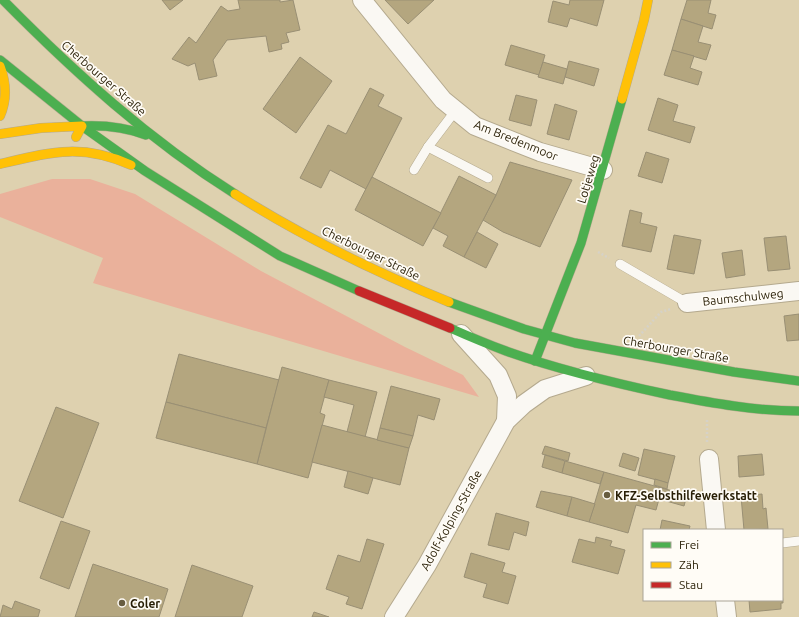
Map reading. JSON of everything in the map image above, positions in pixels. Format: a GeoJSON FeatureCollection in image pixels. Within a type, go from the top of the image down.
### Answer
{"type":"FeatureCollection","features":[{"type":"Feature","properties":{"kind":"main road","name":"Cherbourger Straße"},"geometry":{"type":"LineString","coordinates":[[3,0],[60,57],[91,85],[160,142],[232,192],[306,235],[423,291],[513,325],[546,335],[624,352],[716,369],[799,381]]}},
{"type":"Feature","properties":{"kind":"main road","name":"Lotjeweg"},"geometry":{"type":"LineString","coordinates":[[535,361],[581,243],[603,170],[644,20],[648,0]]}},
{"type":"Feature","properties":{"kind":"main road"},"geometry":{"type":"LineString","coordinates":[[0,60],[42,95],[84,123],[145,171],[280,256],[334,281],[461,334],[535,361],[586,376],[706,402],[783,411],[799,411]]}},
{"type":"Feature","properties":{"kind":"main road"},"geometry":{"type":"LineString","coordinates":[[0,66],[5,86],[4,103],[0,116]]}},
{"type":"Feature","properties":{"kind":"main road"},"geometry":{"type":"LineString","coordinates":[[91,85],[92,98]]}},
{"type":"Feature","properties":{"kind":"main road"},"geometry":{"type":"LineString","coordinates":[[59,151],[76,136],[84,123]]}},
{"type":"Feature","properties":{"kind":"main road"},"geometry":{"type":"LineString","coordinates":[[0,134],[25,129],[84,123],[136,130],[160,142]]}},
{"type":"Feature","properties":{"kind":"main road"},"geometry":{"type":"LineString","coordinates":[[0,164],[37,154],[59,151],[84,151],[113,157],[145,171]]}},
{"type":"Feature","properties":{"kind":"street","name":"Am Bredenmoor"},"geometry":{"type":"LineString","coordinates":[[362,0],[443,100],[475,126],[540,152],[603,170]]}},
{"type":"Feature","properties":{"kind":"street","name":"Baumschulweg"},"geometry":{"type":"LineString","coordinates":[[687,303],[799,291]]}},
{"type":"Feature","properties":{"kind":"street","name":"Adolf-Kolping-Straße"},"geometry":{"type":"LineString","coordinates":[[461,334],[498,375],[507,396],[506,421]]}},
{"type":"Feature","properties":{"kind":"street","name":"Adolf-Kolping-Straße"},"geometry":{"type":"LineString","coordinates":[[394,617],[427,565],[506,421],[524,404],[545,390],[586,376]]}},
{"type":"Feature","properties":{"kind":"street"},"geometry":{"type":"LineString","coordinates":[[709,459],[716,529]]}},
{"type":"Feature","properties":{"kind":"street"},"geometry":{"type":"LineString","coordinates":[[725,601],[727,617]]}},
{"type":"Feature","properties":{"kind":"lane"},"geometry":{"type":"LineString","coordinates":[[414,170],[428,147],[456,110]]}},
{"type":"Feature","properties":{"kind":"lane"},"geometry":{"type":"LineString","coordinates":[[428,147],[488,178]]}},
{"type":"Feature","properties":{"kind":"lane"},"geometry":{"type":"LineString","coordinates":[[620,264],[687,303]]}},
{"type":"Feature","properties":{"kind":"lane"},"geometry":{"type":"LineString","coordinates":[[783,542],[799,541]]}},
{"type":"Feature","properties":{"kind":"path"},"geometry":{"type":"LineString","coordinates":[[581,243],[620,264]]}},
{"type":"Feature","properties":{"kind":"path"},"geometry":{"type":"LineString","coordinates":[[624,352],[661,312],[687,303]]}},
{"type":"Feature","properties":{"kind":"path"},"geometry":{"type":"LineString","coordinates":[[706,402],[709,459]]}},
{"type":"Feature","properties":{"kind":"shaded area"},"geometry":{"type":"Polygon","coordinates":[[[52,179],[90,179],[135,194],[261,271],[405,347],[463,375],[479,397],[93,283],[103,258],[0,217],[0,194],[52,179]]]}},
{"type":"Feature","properties":{"kind":"building"},"geometry":{"type":"Polygon","coordinates":[[[162,0],[183,0],[170,10],[162,0]]]}},
{"type":"Feature","properties":{"kind":"building"},"geometry":{"type":"Polygon","coordinates":[[[238,0],[280,0],[280,2],[293,0],[300,30],[286,33],[289,42],[281,44],[282,49],[269,52],[266,36],[227,40],[213,60],[217,76],[199,80],[195,63],[188,66],[172,59],[189,37],[196,43],[221,6],[228,11],[240,9],[238,0]]]}},
{"type":"Feature","properties":{"kind":"building"},"geometry":{"type":"Polygon","coordinates":[[[385,0],[434,0],[408,24],[385,0]]]}},
{"type":"Feature","properties":{"kind":"building"},"geometry":{"type":"Polygon","coordinates":[[[570,0],[604,0],[597,26],[570,18],[567,27],[548,22],[553,1],[569,5],[570,0]]]}},
{"type":"Feature","properties":{"kind":"building"},"geometry":{"type":"Polygon","coordinates":[[[687,0],[711,0],[708,13],[716,15],[712,29],[681,19],[687,0]]]}},
{"type":"Feature","properties":{"kind":"building"},"geometry":{"type":"Polygon","coordinates":[[[681,19],[703,26],[698,42],[711,45],[706,60],[672,50],[681,19]]]}},
{"type":"Feature","properties":{"kind":"building"},"geometry":{"type":"Polygon","coordinates":[[[511,45],[545,55],[539,75],[505,65],[511,45]]]}},
{"type":"Feature","properties":{"kind":"building"},"geometry":{"type":"Polygon","coordinates":[[[672,50],[694,56],[690,68],[702,72],[698,85],[664,75],[672,50]]]}},
{"type":"Feature","properties":{"kind":"building"},"geometry":{"type":"Polygon","coordinates":[[[300,57],[332,81],[296,133],[263,109],[300,57]]]}},
{"type":"Feature","properties":{"kind":"building"},"geometry":{"type":"Polygon","coordinates":[[[569,61],[599,69],[594,86],[565,77],[569,61]]]}},
{"type":"Feature","properties":{"kind":"building"},"geometry":{"type":"Polygon","coordinates":[[[543,62],[567,69],[563,84],[538,77],[543,62]]]}},
{"type":"Feature","properties":{"kind":"building"},"geometry":{"type":"Polygon","coordinates":[[[370,88],[384,95],[378,106],[402,118],[366,189],[330,170],[321,188],[300,178],[328,125],[346,134],[370,88]]]}},
{"type":"Feature","properties":{"kind":"building"},"geometry":{"type":"Polygon","coordinates":[[[516,95],[537,100],[531,126],[509,120],[516,95]]]}},
{"type":"Feature","properties":{"kind":"building"},"geometry":{"type":"Polygon","coordinates":[[[658,98],[678,105],[673,121],[695,127],[690,143],[648,130],[658,98]]]}},
{"type":"Feature","properties":{"kind":"building"},"geometry":{"type":"Polygon","coordinates":[[[555,104],[577,111],[569,140],[547,134],[555,104]]]}},
{"type":"Feature","properties":{"kind":"building"},"geometry":{"type":"Polygon","coordinates":[[[646,152],[669,159],[662,183],[638,176],[646,152]]]}},
{"type":"Feature","properties":{"kind":"building"},"geometry":{"type":"Polygon","coordinates":[[[510,162],[572,180],[540,247],[503,232],[483,220],[496,195],[510,162]]]}},
{"type":"Feature","properties":{"kind":"building"},"geometry":{"type":"Polygon","coordinates":[[[459,176],[496,195],[464,257],[443,246],[448,236],[433,228],[459,176]]]}},
{"type":"Feature","properties":{"kind":"building"},"geometry":{"type":"Polygon","coordinates":[[[372,177],[441,213],[423,246],[355,210],[372,177]]]}},
{"type":"Feature","properties":{"kind":"building"},"geometry":{"type":"Polygon","coordinates":[[[630,210],[642,213],[640,223],[657,227],[651,252],[622,246],[630,210]]]}},
{"type":"Feature","properties":{"kind":"building"},"geometry":{"type":"Polygon","coordinates":[[[477,232],[498,244],[486,268],[464,257],[477,232]]]}},
{"type":"Feature","properties":{"kind":"building"},"geometry":{"type":"Polygon","coordinates":[[[674,235],[701,240],[694,274],[667,269],[674,235]]]}},
{"type":"Feature","properties":{"kind":"building"},"geometry":{"type":"Polygon","coordinates":[[[786,236],[790,269],[768,271],[764,238],[786,236]]]}},
{"type":"Feature","properties":{"kind":"building"},"geometry":{"type":"Polygon","coordinates":[[[742,250],[745,275],[726,278],[722,253],[742,250]]]}},
{"type":"Feature","properties":{"kind":"building"},"geometry":{"type":"Polygon","coordinates":[[[799,314],[799,340],[787,341],[784,316],[799,314]]]}},
{"type":"Feature","properties":{"kind":"building"},"geometry":{"type":"Polygon","coordinates":[[[179,354],[279,380],[266,428],[166,402],[179,354]]]}},
{"type":"Feature","properties":{"kind":"building"},"geometry":{"type":"Polygon","coordinates":[[[282,367],[329,380],[320,413],[325,415],[308,478],[257,464],[282,367]]]}},
{"type":"Feature","properties":{"kind":"building"},"geometry":{"type":"Polygon","coordinates":[[[329,380],[377,392],[365,437],[347,432],[354,405],[324,397],[329,380]]]}},
{"type":"Feature","properties":{"kind":"building"},"geometry":{"type":"Polygon","coordinates":[[[391,386],[440,399],[434,420],[418,415],[413,436],[380,428],[391,386]]]}},
{"type":"Feature","properties":{"kind":"building"},"geometry":{"type":"Polygon","coordinates":[[[166,402],[266,428],[257,464],[156,438],[166,402]]]}},
{"type":"Feature","properties":{"kind":"building"},"geometry":{"type":"Polygon","coordinates":[[[56,407],[99,423],[63,518],[19,501],[56,407]]]}},
{"type":"Feature","properties":{"kind":"building"},"geometry":{"type":"Polygon","coordinates":[[[322,425],[409,448],[400,485],[312,462],[322,425]]]}},
{"type":"Feature","properties":{"kind":"building"},"geometry":{"type":"Polygon","coordinates":[[[380,428],[413,436],[409,448],[377,440],[380,428]]]}},
{"type":"Feature","properties":{"kind":"building"},"geometry":{"type":"Polygon","coordinates":[[[545,446],[570,453],[568,461],[542,454],[545,446]]]}},
{"type":"Feature","properties":{"kind":"building"},"geometry":{"type":"Polygon","coordinates":[[[644,449],[675,456],[668,483],[638,475],[644,449]]]}},
{"type":"Feature","properties":{"kind":"building"},"geometry":{"type":"Polygon","coordinates":[[[623,453],[639,458],[635,471],[619,466],[623,453]]]}},
{"type":"Feature","properties":{"kind":"building"},"geometry":{"type":"Polygon","coordinates":[[[762,454],[764,475],[739,477],[738,456],[762,454]]]}},
{"type":"Feature","properties":{"kind":"building"},"geometry":{"type":"Polygon","coordinates":[[[545,455],[565,461],[562,473],[542,467],[545,455]]]}},
{"type":"Feature","properties":{"kind":"building"},"geometry":{"type":"Polygon","coordinates":[[[565,461],[604,472],[600,484],[562,473],[565,461]]]}},
{"type":"Feature","properties":{"kind":"building"},"geometry":{"type":"Polygon","coordinates":[[[348,471],[373,478],[368,494],[344,487],[348,471]]]}},
{"type":"Feature","properties":{"kind":"building"},"geometry":{"type":"Polygon","coordinates":[[[604,472],[687,495],[684,506],[659,499],[656,510],[636,505],[628,533],[589,522],[604,472]]]}},
{"type":"Feature","properties":{"kind":"building"},"geometry":{"type":"Polygon","coordinates":[[[655,479],[668,483],[667,489],[654,485],[655,479]]]}},
{"type":"Feature","properties":{"kind":"building"},"geometry":{"type":"Polygon","coordinates":[[[541,491],[572,497],[567,516],[536,507],[541,491]]]}},
{"type":"Feature","properties":{"kind":"building"},"geometry":{"type":"Polygon","coordinates":[[[762,494],[763,509],[766,508],[768,529],[744,529],[741,496],[762,494]]]}},
{"type":"Feature","properties":{"kind":"building"},"geometry":{"type":"Polygon","coordinates":[[[572,497],[595,504],[589,522],[567,516],[572,497]]]}},
{"type":"Feature","properties":{"kind":"building"},"geometry":{"type":"Polygon","coordinates":[[[496,513],[529,522],[526,536],[514,532],[509,550],[488,545],[496,513]]]}},
{"type":"Feature","properties":{"kind":"building"},"geometry":{"type":"Polygon","coordinates":[[[662,520],[690,526],[689,529],[660,529],[662,520]]]}},
{"type":"Feature","properties":{"kind":"building"},"geometry":{"type":"Polygon","coordinates":[[[61,521],[90,531],[69,589],[40,578],[61,521]]]}},
{"type":"Feature","properties":{"kind":"building"},"geometry":{"type":"Polygon","coordinates":[[[596,537],[612,541],[610,546],[625,550],[618,574],[572,562],[579,539],[595,543],[596,537]]]}},
{"type":"Feature","properties":{"kind":"building"},"geometry":{"type":"Polygon","coordinates":[[[367,539],[384,544],[362,609],[346,604],[349,597],[326,589],[338,555],[360,562],[367,539]]]}},
{"type":"Feature","properties":{"kind":"building"},"geometry":{"type":"Polygon","coordinates":[[[471,553],[505,563],[502,572],[516,576],[508,604],[483,597],[487,584],[464,577],[471,553]]]}},
{"type":"Feature","properties":{"kind":"building","name":"Coler"},"geometry":{"type":"Polygon","coordinates":[[[93,564],[168,589],[159,617],[75,617],[93,564]]]}},
{"type":"Feature","properties":{"kind":"building"},"geometry":{"type":"Polygon","coordinates":[[[192,565],[253,586],[242,617],[175,617],[192,565]]]}},
{"type":"Feature","properties":{"kind":"building"},"geometry":{"type":"Polygon","coordinates":[[[15,601],[40,610],[38,617],[0,617],[3,605],[12,609],[15,601]]]}},
{"type":"Feature","properties":{"kind":"building"},"geometry":{"type":"Polygon","coordinates":[[[749,601],[783,601],[783,603],[781,603],[781,609],[750,612],[749,601]]]}},
{"type":"Feature","properties":{"kind":"building"},"geometry":{"type":"Polygon","coordinates":[[[314,612],[329,617],[312,617],[314,612]]]}},
{"type":"Feature","properties":{"kind":"traffic: fast"},"geometry":{"type":"LineString","coordinates":[[3,0],[57,53],[113,104],[172,151],[235,194]]}},
{"type":"Feature","properties":{"kind":"traffic: fast"},"geometry":{"type":"LineString","coordinates":[[0,60],[82,126],[145,171],[280,256],[359,291]]}},
{"type":"Feature","properties":{"kind":"traffic: fast"},"geometry":{"type":"LineString","coordinates":[[535,361],[581,243],[622,99]]}},
{"type":"Feature","properties":{"kind":"traffic: fast"},"geometry":{"type":"LineString","coordinates":[[82,126],[114,127],[146,135]]}},
{"type":"Feature","properties":{"kind":"traffic: fast"},"geometry":{"type":"LineString","coordinates":[[449,302],[524,329],[575,343],[734,372],[799,381]]}},
{"type":"Feature","properties":{"kind":"traffic: fast"},"geometry":{"type":"LineString","coordinates":[[450,328],[492,346],[526,358],[607,381],[718,404],[767,410],[799,411]]}},
{"type":"Feature","properties":{"kind":"traffic: slow"},"geometry":{"type":"LineString","coordinates":[[622,99],[644,20],[648,0]]}},
{"type":"Feature","properties":{"kind":"traffic: slow"},"geometry":{"type":"LineString","coordinates":[[0,66],[4,78],[5,91],[4,104],[0,116]]}},
{"type":"Feature","properties":{"kind":"traffic: slow"},"geometry":{"type":"LineString","coordinates":[[0,134],[41,128],[82,126],[76,137]]}},
{"type":"Feature","properties":{"kind":"traffic: slow"},"geometry":{"type":"LineString","coordinates":[[0,164],[51,153],[81,152],[113,158],[131,165]]}},
{"type":"Feature","properties":{"kind":"traffic: slow"},"geometry":{"type":"LineString","coordinates":[[235,194],[313,239],[366,266],[449,302]]}},
{"type":"Feature","properties":{"kind":"traffic: jam"},"geometry":{"type":"LineString","coordinates":[[359,291],[450,328]]}},
{"type":"Feature","properties":{"kind":"place","name":"KFZ-Selbsthilfewerkstatt"},"geometry":{"type":"Point","coordinates":[607,495]}},
{"type":"Feature","properties":{"kind":"place","name":"Coler"},"geometry":{"type":"Point","coordinates":[122,603]}}]}
